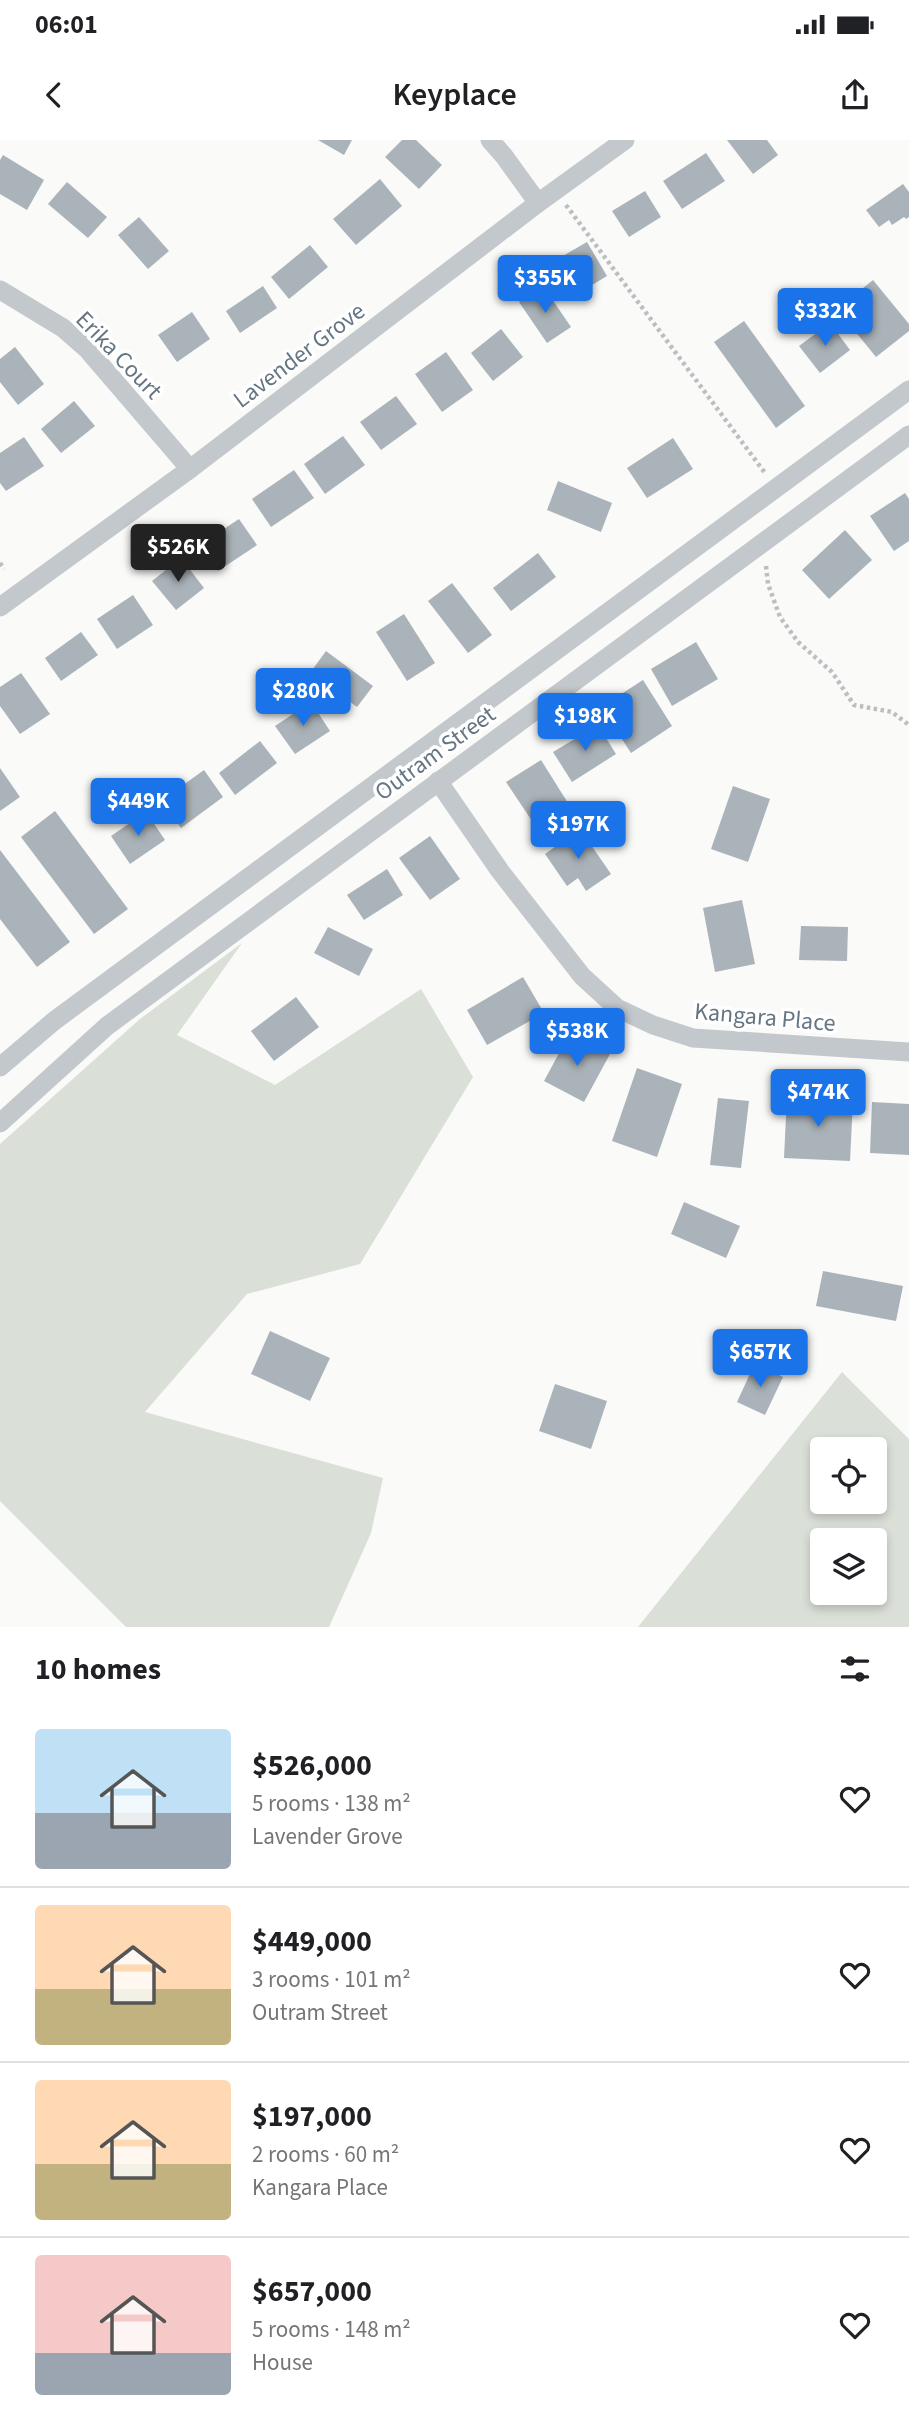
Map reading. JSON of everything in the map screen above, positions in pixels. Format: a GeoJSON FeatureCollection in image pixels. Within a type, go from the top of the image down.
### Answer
{"type":"FeatureCollection","features":[{"type":"Feature","properties":{"kind":"street"},"geometry":{"type":"LineString","coordinates":[[490,140],[538,203]]}},
{"type":"Feature","properties":{"kind":"street","name":"Lavender Grove"},"geometry":{"type":"LineString","coordinates":[[0,607],[190,469],[538,203],[625,140]]}},
{"type":"Feature","properties":{"kind":"street","name":"Erika Court"},"geometry":{"type":"LineString","coordinates":[[0,290],[62,328],[87,349],[190,469]]}},
{"type":"Feature","properties":{"kind":"street","name":"Outram Street"},"geometry":{"type":"LineString","coordinates":[[0,1066],[65,1012],[909,390]]}},
{"type":"Feature","properties":{"kind":"street","name":"Outram Street"},"geometry":{"type":"LineString","coordinates":[[0,1123],[107,1026],[909,435]]}},
{"type":"Feature","properties":{"kind":"street","name":"Kangara Place"},"geometry":{"type":"LineString","coordinates":[[438,781],[500,871],[582,976],[617,1008],[653,1025],[693,1038],[909,1052]]}},
{"type":"Feature","properties":{"kind":"path"},"geometry":{"type":"LineString","coordinates":[[556,191],[776,488]]}},
{"type":"Feature","properties":{"kind":"path"},"geometry":{"type":"LineString","coordinates":[[754,548],[766,564],[768,584],[780,617],[798,642],[832,672],[853,705],[892,712],[909,725]]}},
{"type":"Feature","properties":{"kind":"path"},"geometry":{"type":"LineString","coordinates":[[0,563],[4,569]]}},
{"type":"Feature","properties":{"kind":"shaded area"},"geometry":{"type":"Polygon","coordinates":[[[242,943],[177,1035],[275,1085],[421,989],[473,1077],[360,1264],[247,1294],[145,1412],[383,1478],[371,1533],[329,1627],[126,1627],[0,1501],[0,1144],[140,1019],[242,943]]]}},
{"type":"Feature","properties":{"kind":"shaded area"},"geometry":{"type":"Polygon","coordinates":[[[842,1372],[909,1439],[909,1627],[638,1627],[842,1372]]]}},
{"type":"Feature","properties":{"kind":"building"},"geometry":{"type":"Polygon","coordinates":[[[318,140],[352,140],[344,155],[318,140]]]}},
{"type":"Feature","properties":{"kind":"building"},"geometry":{"type":"Polygon","coordinates":[[[402,140],[416,140],[442,165],[419,189],[385,157],[402,140]]]}},
{"type":"Feature","properties":{"kind":"building"},"geometry":{"type":"Polygon","coordinates":[[[727,140],[767,140],[778,155],[753,174],[727,140]]]}},
{"type":"Feature","properties":{"kind":"building"},"geometry":{"type":"Polygon","coordinates":[[[706,153],[725,181],[682,209],[663,181],[706,153]]]}},
{"type":"Feature","properties":{"kind":"building"},"geometry":{"type":"Polygon","coordinates":[[[3,155],[44,180],[27,210],[0,194],[0,160],[3,155]]]}},
{"type":"Feature","properties":{"kind":"building"},"geometry":{"type":"Polygon","coordinates":[[[380,179],[402,206],[356,245],[333,219],[380,179]]]}},
{"type":"Feature","properties":{"kind":"building"},"geometry":{"type":"Polygon","coordinates":[[[67,182],[107,217],[88,238],[48,204],[67,182]]]}},
{"type":"Feature","properties":{"kind":"building"},"geometry":{"type":"Polygon","coordinates":[[[903,184],[909,192],[909,217],[904,217],[892,225],[889,220],[879,227],[866,210],[903,184]]]}},
{"type":"Feature","properties":{"kind":"building"},"geometry":{"type":"Polygon","coordinates":[[[645,191],[661,217],[629,237],[612,211],[645,191]]]}},
{"type":"Feature","properties":{"kind":"building"},"geometry":{"type":"Polygon","coordinates":[[[139,217],[169,251],[148,269],[118,235],[139,217]]]}},
{"type":"Feature","properties":{"kind":"building"},"geometry":{"type":"Polygon","coordinates":[[[587,242],[607,276],[582,291],[561,257],[587,242]]]}},
{"type":"Feature","properties":{"kind":"building"},"geometry":{"type":"Polygon","coordinates":[[[310,245],[328,267],[289,299],[271,277],[310,245]]]}},
{"type":"Feature","properties":{"kind":"building"},"geometry":{"type":"Polygon","coordinates":[[[873,280],[909,324],[909,331],[876,357],[837,309],[873,280]]]}},
{"type":"Feature","properties":{"kind":"building"},"geometry":{"type":"Polygon","coordinates":[[[263,286],[277,308],[240,333],[226,311],[263,286]]]}},
{"type":"Feature","properties":{"kind":"building"},"geometry":{"type":"Polygon","coordinates":[[[543,286],[571,327],[547,343],[519,302],[543,286]]]}},
{"type":"Feature","properties":{"kind":"building"},"geometry":{"type":"Polygon","coordinates":[[[192,312],[210,339],[177,362],[158,335],[192,312]]]}},
{"type":"Feature","properties":{"kind":"building"},"geometry":{"type":"Polygon","coordinates":[[[744,321],[805,406],[776,428],[714,342],[744,321]]]}},
{"type":"Feature","properties":{"kind":"building"},"geometry":{"type":"Polygon","coordinates":[[[830,323],[850,350],[820,373],[799,346],[830,323]]]}},
{"type":"Feature","properties":{"kind":"building"},"geometry":{"type":"Polygon","coordinates":[[[501,329],[523,357],[493,381],[471,353],[501,329]]]}},
{"type":"Feature","properties":{"kind":"building"},"geometry":{"type":"Polygon","coordinates":[[[15,347],[44,384],[18,405],[0,382],[0,359],[15,347]]]}},
{"type":"Feature","properties":{"kind":"building"},"geometry":{"type":"Polygon","coordinates":[[[446,352],[473,390],[442,412],[415,374],[446,352]]]}},
{"type":"Feature","properties":{"kind":"building"},"geometry":{"type":"Polygon","coordinates":[[[396,396],[417,424],[381,450],[360,422],[396,396]]]}},
{"type":"Feature","properties":{"kind":"building"},"geometry":{"type":"Polygon","coordinates":[[[74,401],[95,426],[61,453],[41,429],[74,401]]]}},
{"type":"Feature","properties":{"kind":"building"},"geometry":{"type":"Polygon","coordinates":[[[343,436],[365,465],[325,494],[304,464],[343,436]]]}},
{"type":"Feature","properties":{"kind":"building"},"geometry":{"type":"Polygon","coordinates":[[[24,437],[44,466],[6,491],[0,483],[0,453],[24,437]]]}},
{"type":"Feature","properties":{"kind":"building"},"geometry":{"type":"Polygon","coordinates":[[[673,438],[693,469],[647,498],[627,468],[673,438]]]}},
{"type":"Feature","properties":{"kind":"building"},"geometry":{"type":"Polygon","coordinates":[[[294,470],[314,498],[271,527],[252,499],[294,470]]]}},
{"type":"Feature","properties":{"kind":"building"},"geometry":{"type":"Polygon","coordinates":[[[558,481],[612,503],[601,532],[547,510],[558,481]]]}},
{"type":"Feature","properties":{"kind":"building"},"geometry":{"type":"Polygon","coordinates":[[[905,493],[909,499],[909,541],[894,551],[870,516],[905,493]]]}},
{"type":"Feature","properties":{"kind":"building"},"geometry":{"type":"Polygon","coordinates":[[[239,519],[257,545],[218,571],[201,544],[239,519]]]}},
{"type":"Feature","properties":{"kind":"building"},"geometry":{"type":"Polygon","coordinates":[[[845,530],[872,560],[829,599],[802,570],[845,530]]]}},
{"type":"Feature","properties":{"kind":"building"},"geometry":{"type":"Polygon","coordinates":[[[538,553],[556,577],[511,611],[493,588],[538,553]]]}},
{"type":"Feature","properties":{"kind":"building"},"geometry":{"type":"Polygon","coordinates":[[[181,558],[204,588],[176,610],[152,581],[181,558]]]}},
{"type":"Feature","properties":{"kind":"building"},"geometry":{"type":"Polygon","coordinates":[[[452,583],[492,635],[468,653],[428,601],[452,583]]]}},
{"type":"Feature","properties":{"kind":"building"},"geometry":{"type":"Polygon","coordinates":[[[133,595],[153,625],[117,649],[97,619],[133,595]]]}},
{"type":"Feature","properties":{"kind":"building"},"geometry":{"type":"Polygon","coordinates":[[[404,614],[435,663],[407,681],[376,632],[404,614]]]}},
{"type":"Feature","properties":{"kind":"building"},"geometry":{"type":"Polygon","coordinates":[[[81,632],[98,655],[61,681],[45,658],[81,632]]]}},
{"type":"Feature","properties":{"kind":"building"},"geometry":{"type":"Polygon","coordinates":[[[696,642],[718,679],[672,706],[651,669],[696,642]]]}},
{"type":"Feature","properties":{"kind":"building"},"geometry":{"type":"Polygon","coordinates":[[[326,651],[373,686],[357,707],[310,673],[326,651]]]}},
{"type":"Feature","properties":{"kind":"building"},"geometry":{"type":"Polygon","coordinates":[[[21,673],[50,714],[20,734],[0,706],[0,687],[21,673]]]}},
{"type":"Feature","properties":{"kind":"building"},"geometry":{"type":"Polygon","coordinates":[[[643,680],[672,726],[631,753],[601,707],[643,680]]]}},
{"type":"Feature","properties":{"kind":"building"},"geometry":{"type":"Polygon","coordinates":[[[311,702],[330,731],[295,754],[275,726],[311,702]]]}},
{"type":"Feature","properties":{"kind":"building"},"geometry":{"type":"Polygon","coordinates":[[[598,725],[616,754],[572,782],[553,752],[598,725]]]}},
{"type":"Feature","properties":{"kind":"building"},"geometry":{"type":"Polygon","coordinates":[[[260,741],[277,763],[235,795],[219,773],[260,741]]]}},
{"type":"Feature","properties":{"kind":"building"},"geometry":{"type":"Polygon","coordinates":[[[541,760],[568,803],[534,824],[506,782],[541,760]]]}},
{"type":"Feature","properties":{"kind":"building"},"geometry":{"type":"Polygon","coordinates":[[[0,768],[20,797],[0,811],[0,768]]]}},
{"type":"Feature","properties":{"kind":"building"},"geometry":{"type":"Polygon","coordinates":[[[204,770],[223,797],[181,828],[161,801],[204,770]]]}},
{"type":"Feature","properties":{"kind":"building"},"geometry":{"type":"Polygon","coordinates":[[[733,786],[770,799],[748,862],[711,849],[733,786]]]}},
{"type":"Feature","properties":{"kind":"building"},"geometry":{"type":"Polygon","coordinates":[[[55,811],[128,909],[94,934],[21,837],[55,811]]]}},
{"type":"Feature","properties":{"kind":"building"},"geometry":{"type":"Polygon","coordinates":[[[146,812],[165,840],[130,864],[111,836],[146,812]]]}},
{"type":"Feature","properties":{"kind":"building"},"geometry":{"type":"Polygon","coordinates":[[[580,829],[611,874],[586,891],[578,878],[567,886],[545,854],[580,829]]]}},
{"type":"Feature","properties":{"kind":"building"},"geometry":{"type":"Polygon","coordinates":[[[430,836],[460,879],[430,900],[399,858],[430,836]]]}},
{"type":"Feature","properties":{"kind":"building"},"geometry":{"type":"Polygon","coordinates":[[[0,850],[70,942],[37,967],[0,919],[0,850]]]}},
{"type":"Feature","properties":{"kind":"building"},"geometry":{"type":"Polygon","coordinates":[[[387,869],[403,895],[364,920],[347,895],[387,869]]]}},
{"type":"Feature","properties":{"kind":"building"},"geometry":{"type":"Polygon","coordinates":[[[742,900],[755,964],[715,972],[703,908],[742,900]]]}},
{"type":"Feature","properties":{"kind":"building"},"geometry":{"type":"Polygon","coordinates":[[[801,926],[848,927],[847,961],[799,960],[801,926]]]}},
{"type":"Feature","properties":{"kind":"building"},"geometry":{"type":"Polygon","coordinates":[[[328,927],[373,949],[359,976],[314,953],[328,927]]]}},
{"type":"Feature","properties":{"kind":"building"},"geometry":{"type":"Polygon","coordinates":[[[523,977],[544,1013],[487,1045],[467,1010],[523,977]]]}},
{"type":"Feature","properties":{"kind":"building"},"geometry":{"type":"Polygon","coordinates":[[[296,997],[319,1027],[274,1061],[251,1031],[296,997]]]}},
{"type":"Feature","properties":{"kind":"building"},"geometry":{"type":"Polygon","coordinates":[[[570,1033],[610,1054],[584,1102],[544,1081],[570,1033]]]}},
{"type":"Feature","properties":{"kind":"building"},"geometry":{"type":"Polygon","coordinates":[[[637,1068],[682,1084],[657,1157],[612,1141],[637,1068]]]}},
{"type":"Feature","properties":{"kind":"building"},"geometry":{"type":"Polygon","coordinates":[[[787,1096],[853,1100],[850,1161],[784,1158],[787,1096]]]}},
{"type":"Feature","properties":{"kind":"building"},"geometry":{"type":"Polygon","coordinates":[[[718,1098],[749,1101],[741,1168],[710,1165],[718,1098]]]}},
{"type":"Feature","properties":{"kind":"building"},"geometry":{"type":"Polygon","coordinates":[[[872,1102],[909,1104],[909,1155],[870,1153],[872,1102]]]}},
{"type":"Feature","properties":{"kind":"building"},"geometry":{"type":"Polygon","coordinates":[[[684,1202],[740,1226],[726,1258],[671,1234],[684,1202]]]}},
{"type":"Feature","properties":{"kind":"building"},"geometry":{"type":"Polygon","coordinates":[[[823,1271],[903,1286],[896,1321],[816,1306],[823,1271]]]}},
{"type":"Feature","properties":{"kind":"building"},"geometry":{"type":"Polygon","coordinates":[[[270,1331],[330,1358],[310,1401],[251,1374],[270,1331]]]}},
{"type":"Feature","properties":{"kind":"building"},"geometry":{"type":"Polygon","coordinates":[[[755,1363],[783,1377],[765,1415],[737,1402],[755,1363]]]}},
{"type":"Feature","properties":{"kind":"building"},"geometry":{"type":"Polygon","coordinates":[[[555,1384],[607,1401],[591,1449],[539,1431],[555,1384]]]}}]}
